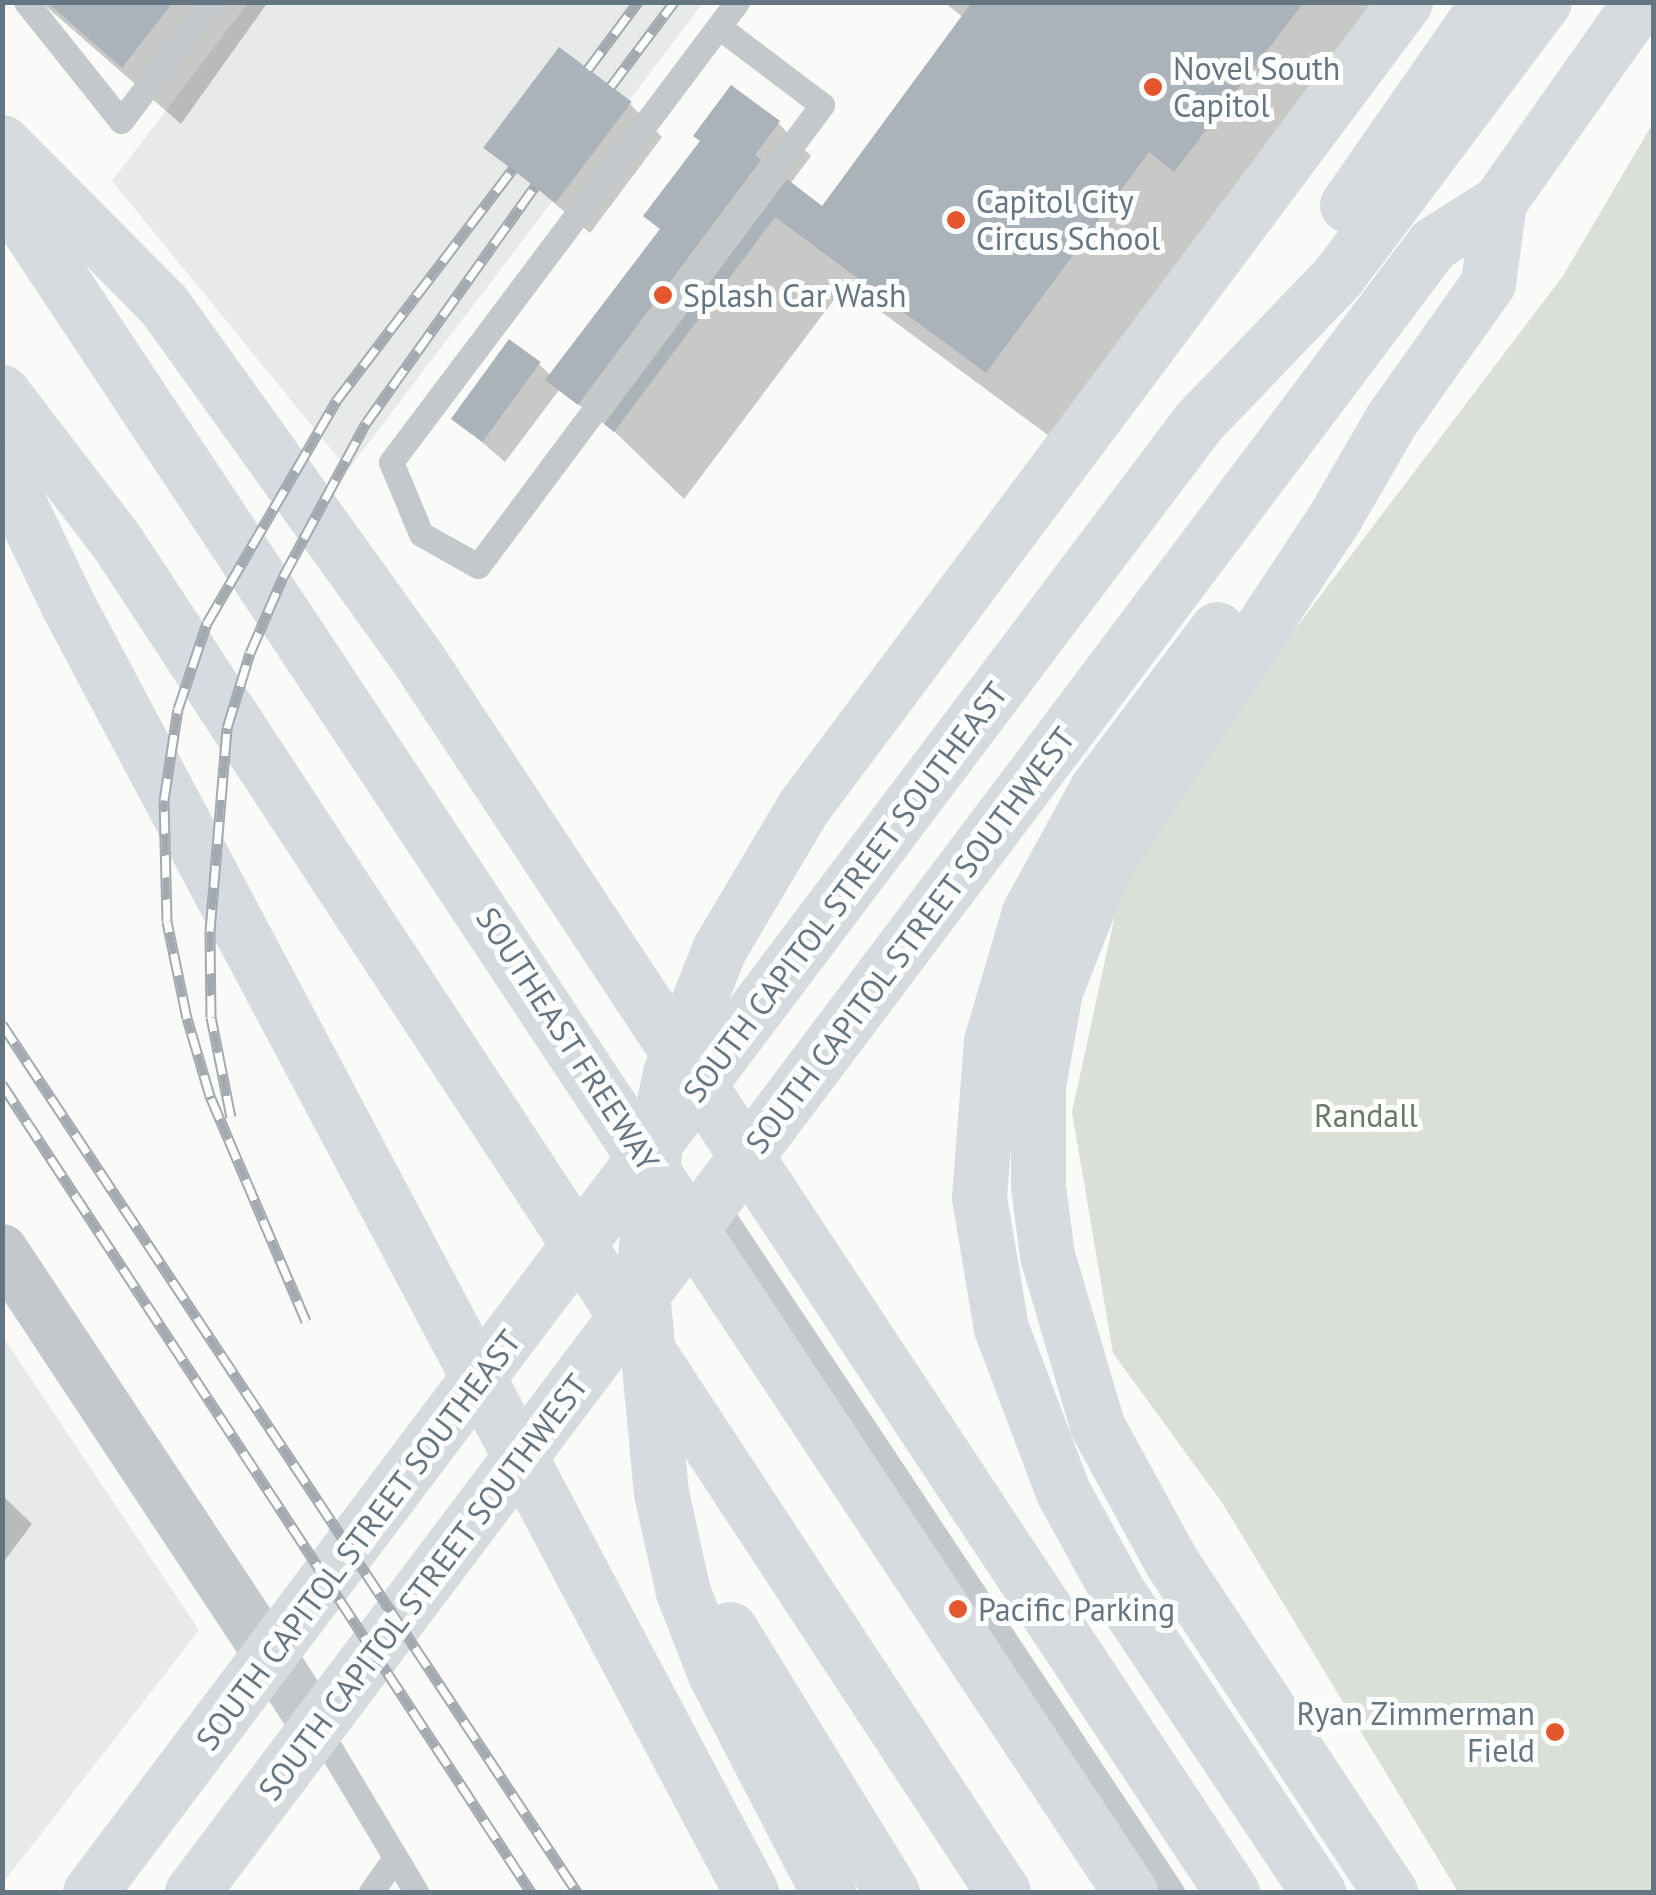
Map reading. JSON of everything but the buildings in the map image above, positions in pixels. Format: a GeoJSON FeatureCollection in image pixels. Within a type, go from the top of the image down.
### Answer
{"type":"FeatureCollection","features":[{"type":"Feature","properties":{"kind":"main road"},"geometry":{"type":"LineString","coordinates":[[828,1892],[715,1674],[683,1592],[661,1493],[642,1292],[654,1151],[670,1073],[719,949],[764,865],[899,678],[1406,2]]}},
{"type":"Feature","properties":{"kind":"main road"},"geometry":{"type":"LineString","coordinates":[[1200,421],[1488,2]]}},
{"type":"Feature","properties":{"kind":"main road","name":"SOUTH CAPITOL STREET SOUTHEAST"},"geometry":{"type":"LineString","coordinates":[[90,1892],[1200,421],[1338,276],[1544,2]]}},
{"type":"Feature","properties":{"kind":"main road","name":"SOUTH CAPITOL STREET SOUTHWEST"},"geometry":{"type":"LineString","coordinates":[[192,1892],[1433,244],[1499,202],[1640,2]]}},
{"type":"Feature","properties":{"kind":"main road"},"geometry":{"type":"LineString","coordinates":[[2,142],[163,304],[420,662],[1232,1892]]}},
{"type":"Feature","properties":{"kind":"main road","name":"SOUTHEAST FREEWAY"},"geometry":{"type":"LineString","coordinates":[[2,189],[1130,1892]]}},
{"type":"Feature","properties":{"kind":"main road"},"geometry":{"type":"LineString","coordinates":[[1390,1892],[1171,1561],[1097,1425],[1047,1254],[1038,1186],[1046,1034],[1067,952],[1104,866],[1336,515],[1391,420],[1488,283],[1499,202]]}},
{"type":"Feature","properties":{"kind":"main road"},"geometry":{"type":"LineString","coordinates":[[2,392],[117,542],[1004,1892]]}},
{"type":"Feature","properties":{"kind":"main road"},"geometry":{"type":"LineString","coordinates":[[1318,1892],[1118,1592],[1063,1492],[1019,1382],[988,1272],[979,1197],[991,1041],[1014,957],[1049,870],[1097,788],[1302,518],[1391,420]]}},
{"type":"Feature","properties":{"kind":"main road"},"geometry":{"type":"LineString","coordinates":[[2,468],[70,607],[751,1892]]}},
{"type":"Feature","properties":{"kind":"main road"},"geometry":{"type":"LineString","coordinates":[[661,1493],[770,1702],[892,1892]]}},
{"type":"Feature","properties":{"kind":"street"},"geometry":{"type":"LineString","coordinates":[[2,1250],[318,1728]]}},
{"type":"Feature","properties":{"kind":"lane"},"geometry":{"type":"LineString","coordinates":[[26,2],[121,120],[211,2]]}},
{"type":"Feature","properties":{"kind":"lane"},"geometry":{"type":"LineString","coordinates":[[718,27],[822,105],[478,566],[421,534],[391,462],[718,27],[737,2]]}},
{"type":"Feature","properties":{"kind":"lane"},"geometry":{"type":"LineString","coordinates":[[652,1149],[716,1200],[1172,1892]]}},
{"type":"Feature","properties":{"kind":"lane"},"geometry":{"type":"LineString","coordinates":[[318,1728],[416,1892]]}},
{"type":"Feature","properties":{"kind":"lane"},"geometry":{"type":"LineString","coordinates":[[371,1892],[395,1858]]}},
{"type":"Feature","properties":{"kind":"shaded area"},"geometry":{"type":"Polygon","coordinates":[[[248,3],[703,3],[348,470],[112,181],[248,3]]]}},
{"type":"Feature","properties":{"kind":"shaded area"},"geometry":{"type":"Polygon","coordinates":[[[3,1337],[199,1630],[2,1883],[3,1337]]]}},
{"type":"Feature","properties":{"kind":"green space","name":"Randall"},"geometry":{"type":"Polygon","coordinates":[[[1653,123],[1653,1892],[1458,1892],[1223,1504],[1113,1353],[1072,1112],[1123,878],[1172,791],[1563,276],[1653,123]]]}},
{"type":"Feature","properties":{"kind":"railway"},"geometry":{"type":"LineString","coordinates":[[588,69],[638,2]]}},
{"type":"Feature","properties":{"kind":"railway"},"geometry":{"type":"LineString","coordinates":[[611,86],[674,2]]}},
{"type":"Feature","properties":{"kind":"railway"},"geometry":{"type":"LineString","coordinates":[[306,1321],[210,1096],[187,1018],[167,921],[164,800],[178,709],[207,623],[336,401],[513,169]]}},
{"type":"Feature","properties":{"kind":"railway"},"geometry":{"type":"LineString","coordinates":[[231,1117],[211,1017],[210,931],[227,728],[250,653],[283,577],[366,423],[535,186]]}},
{"type":"Feature","properties":{"kind":"railway"},"geometry":{"type":"LineString","coordinates":[[2,1024],[577,1892]]}},
{"type":"Feature","properties":{"kind":"railway"},"geometry":{"type":"LineString","coordinates":[[2,1084],[531,1892]]}},
{"type":"Feature","properties":{"kind":"place","name":"Novel South Capitol"},"geometry":{"type":"Point","coordinates":[1153,87]}},
{"type":"Feature","properties":{"kind":"place","name":"Capitol City Circus School"},"geometry":{"type":"Point","coordinates":[956,220]}},
{"type":"Feature","properties":{"kind":"place","name":"Splash Car Wash"},"geometry":{"type":"Point","coordinates":[663,295]}},
{"type":"Feature","properties":{"kind":"place","name":"Pacific Parking"},"geometry":{"type":"Point","coordinates":[958,1609]}},
{"type":"Feature","properties":{"kind":"place","name":"Ryan Zimmerman Field"},"geometry":{"type":"Point","coordinates":[1555,1732]}}]}
